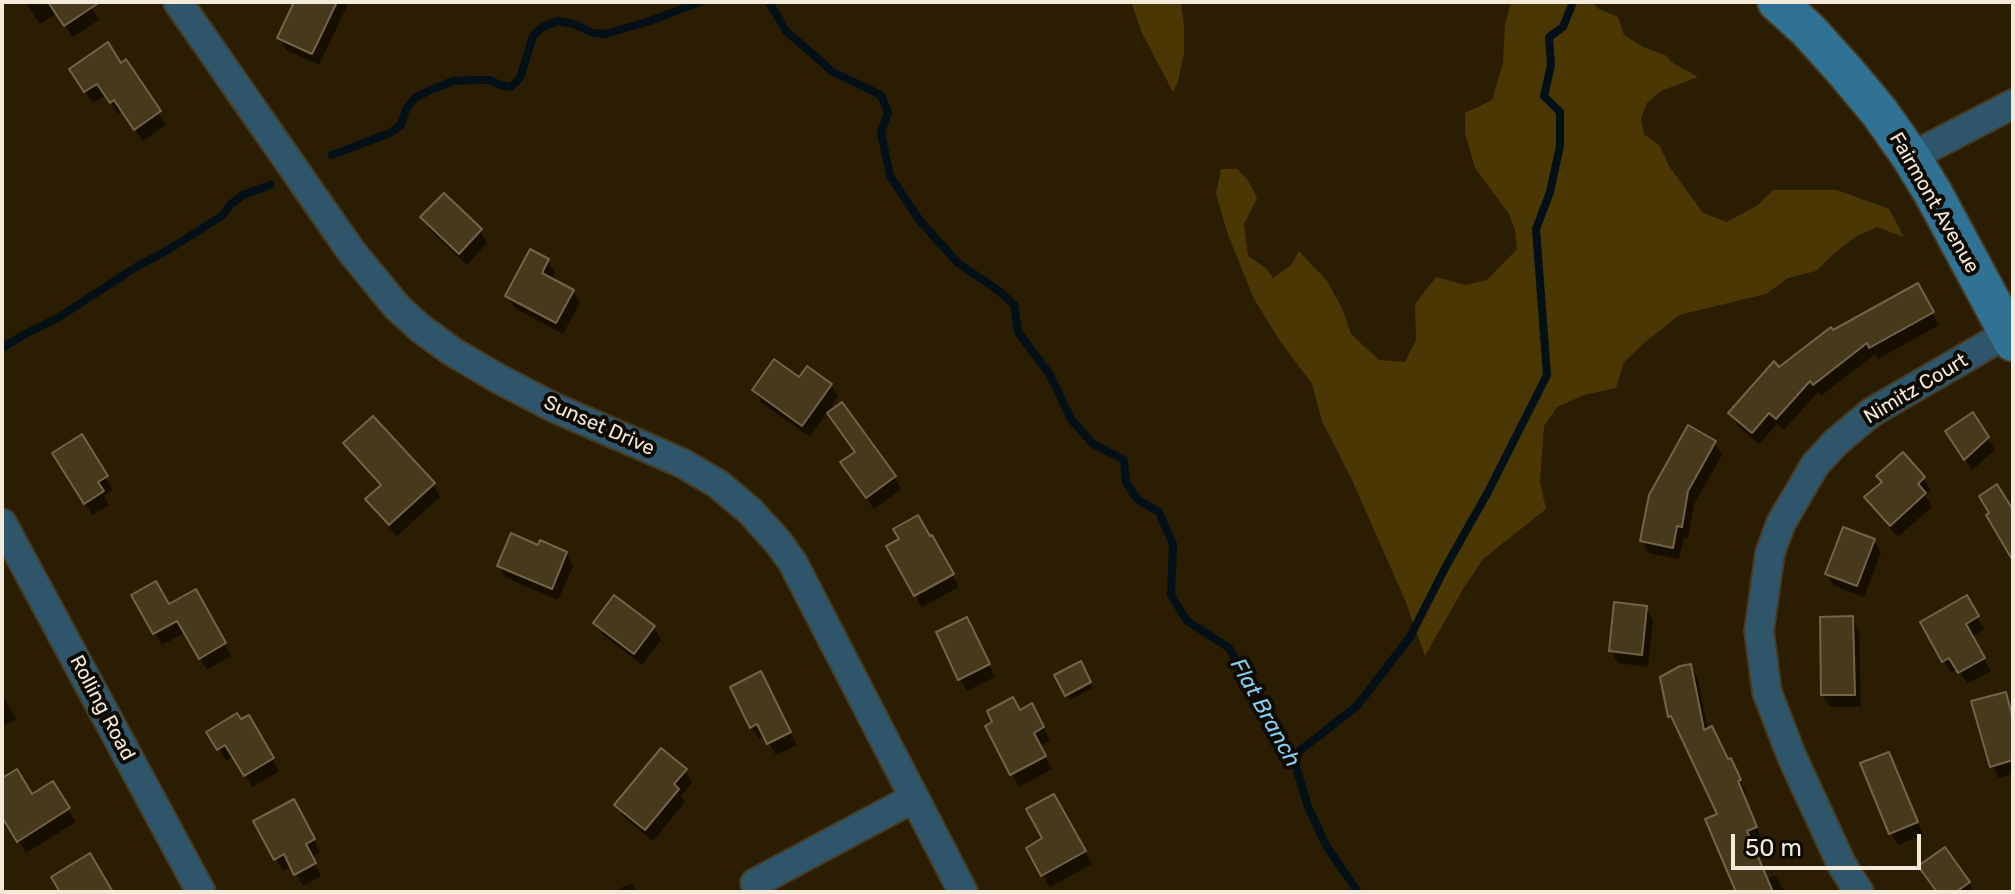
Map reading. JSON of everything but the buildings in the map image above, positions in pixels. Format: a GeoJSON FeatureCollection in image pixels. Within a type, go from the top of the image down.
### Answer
{"type":"FeatureCollection","features":[{"type":"Feature","properties":{"kind":"street","name":"Sunset Drive"},"geometry":{"type":"LineString","coordinates":[[178,2],[351,251],[397,307],[420,328],[453,352],[541,401],[682,463],[718,484],[750,511],[778,542],[793,563],[963,892]]}},
{"type":"Feature","properties":{"kind":"street","name":"Fairmont Avenue"},"geometry":{"type":"LineString","coordinates":[[1777,2],[1808,30],[1845,71],[1911,157],[2011,338]]}},
{"type":"Feature","properties":{"kind":"street"},"geometry":{"type":"LineString","coordinates":[[1911,157],[2013,104]]}},
{"type":"Feature","properties":{"kind":"street","name":"Nimitz Court"},"geometry":{"type":"LineString","coordinates":[[1859,892],[1842,865],[1798,771],[1767,692],[1759,631],[1770,553],[1781,523],[1815,465],[1836,442],[1872,412],[2011,338]]}},
{"type":"Feature","properties":{"kind":"street","name":"Rolling Road"},"geometry":{"type":"LineString","coordinates":[[2,523],[201,892]]}},
{"type":"Feature","properties":{"kind":"street"},"geometry":{"type":"LineString","coordinates":[[755,883],[914,798]]}},
{"type":"Feature","properties":{"kind":"shaded area"},"geometry":{"type":"Polygon","coordinates":[[[1131,2],[1181,2],[1184,53],[1173,92],[1142,33],[1131,2]]]}},
{"type":"Feature","properties":{"kind":"shaded area"},"geometry":{"type":"Polygon","coordinates":[[[1511,2],[1593,2],[1597,8],[1618,17],[1624,35],[1643,47],[1665,55],[1698,77],[1661,91],[1647,103],[1641,119],[1644,134],[1660,146],[1669,166],[1703,213],[1727,222],[1758,205],[1773,190],[1837,190],[1889,209],[1904,237],[1877,227],[1855,237],[1816,271],[1788,278],[1766,294],[1679,315],[1624,362],[1616,388],[1584,395],[1557,407],[1544,426],[1540,482],[1546,509],[1483,559],[1425,656],[1405,600],[1322,421],[1312,384],[1254,299],[1228,235],[1216,194],[1221,169],[1238,169],[1257,198],[1244,224],[1248,256],[1267,269],[1273,278],[1291,265],[1299,251],[1327,281],[1342,308],[1351,334],[1379,360],[1405,362],[1416,340],[1415,304],[1436,277],[1465,285],[1487,280],[1517,249],[1509,214],[1475,168],[1465,133],[1465,113],[1492,100],[1503,63],[1505,25],[1511,2]]]}},
{"type":"Feature","properties":{"kind":"waterway"},"geometry":{"type":"LineString","coordinates":[[332,155],[390,133],[401,125],[406,109],[416,97],[453,81],[490,80],[511,87],[520,78],[533,36],[541,28],[557,21],[605,34],[700,2]]}},
{"type":"Feature","properties":{"kind":"waterway","name":"Flat Branch"},"geometry":{"type":"LineString","coordinates":[[769,2],[786,31],[833,72],[881,95],[888,113],[881,132],[890,176],[920,221],[958,263],[1014,305],[1018,332],[1050,375],[1071,419],[1093,444],[1124,460],[1126,482],[1137,499],[1159,512],[1173,544],[1171,595],[1187,621],[1229,648],[1293,756],[1308,807],[1327,847],[1358,892]]}},
{"type":"Feature","properties":{"kind":"waterway"},"geometry":{"type":"LineString","coordinates":[[1293,756],[1357,706],[1410,637],[1547,375],[1536,229],[1550,192],[1560,146],[1560,112],[1544,96],[1551,65],[1549,37],[1563,27],[1573,2]]}},
{"type":"Feature","properties":{"kind":"waterway"},"geometry":{"type":"LineString","coordinates":[[2,348],[58,318],[168,250],[223,215],[243,195],[270,185]]}}]}
